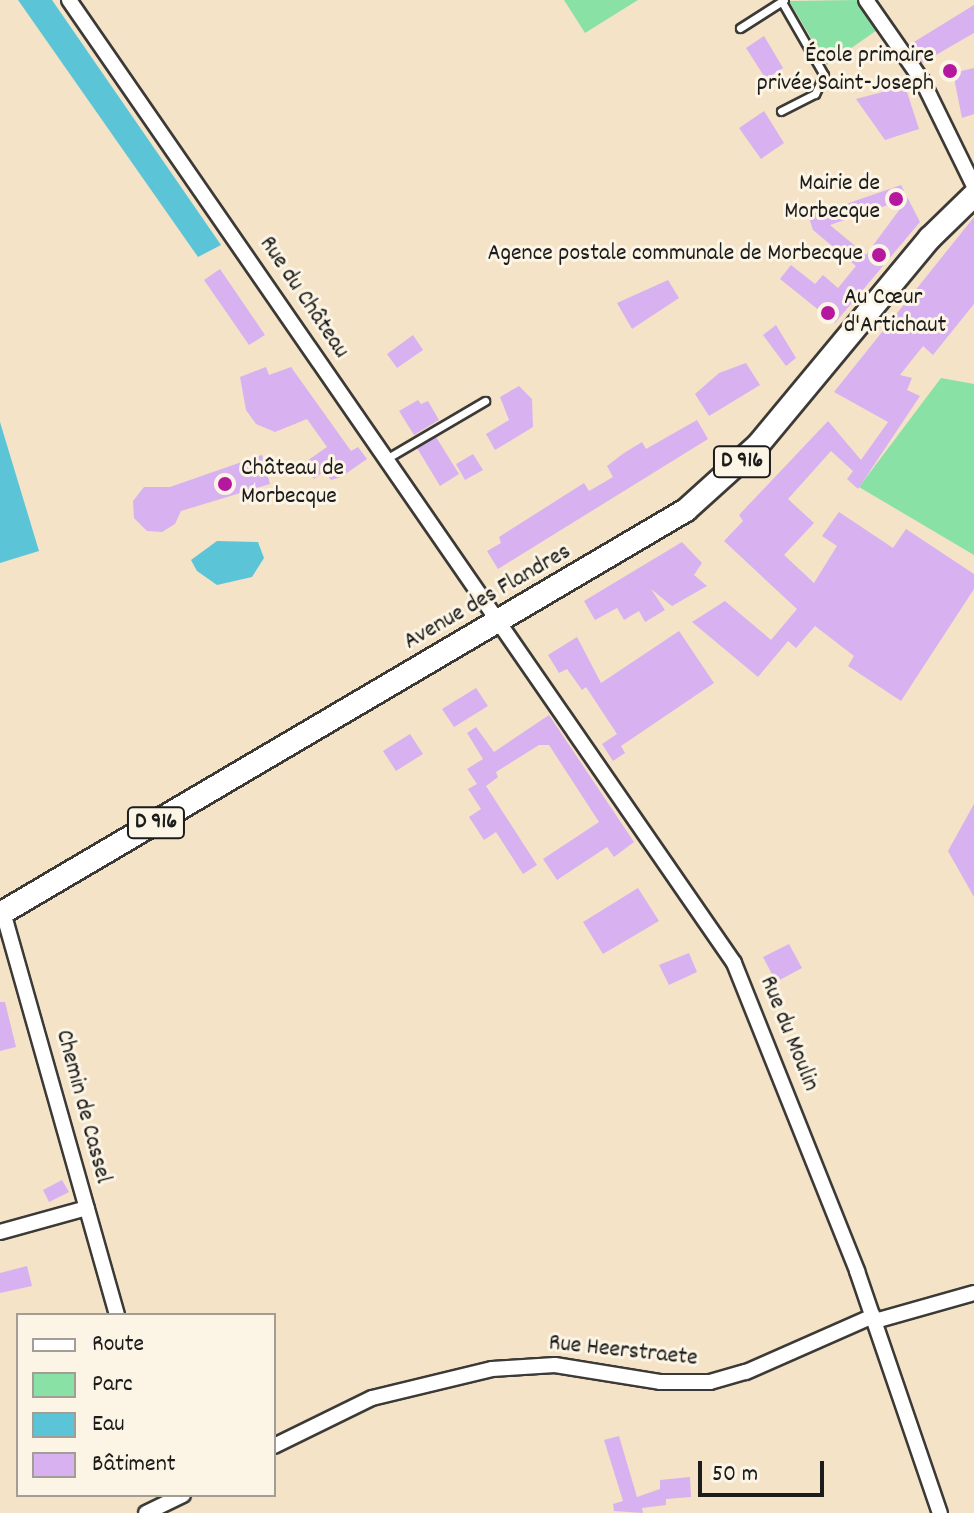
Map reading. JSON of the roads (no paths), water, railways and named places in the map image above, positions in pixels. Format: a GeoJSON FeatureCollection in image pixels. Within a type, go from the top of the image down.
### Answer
{"type":"FeatureCollection","features":[{"type":"Feature","properties":{"kind":"main road","name":"Avenue des Flandres"},"geometry":{"type":"LineString","coordinates":[[1,913],[658,529],[729,475],[930,238],[974,195]]}},
{"type":"Feature","properties":{"kind":"street","name":"Rue du Château"},"geometry":{"type":"LineString","coordinates":[[69,0],[498,622]]}},
{"type":"Feature","properties":{"kind":"street"},"geometry":{"type":"LineString","coordinates":[[866,0],[923,82],[974,186]]}},
{"type":"Feature","properties":{"kind":"street","name":"Rue du Moulin"},"geometry":{"type":"LineString","coordinates":[[498,622],[734,963],[874,1318],[940,1513]]}},
{"type":"Feature","properties":{"kind":"street","name":"Chemin de Cassel"},"geometry":{"type":"LineString","coordinates":[[1,913],[116,1313]]}},
{"type":"Feature","properties":{"kind":"street"},"geometry":{"type":"LineString","coordinates":[[0,1232],[87,1208]]}},
{"type":"Feature","properties":{"kind":"street","name":"Rue Heerstraete"},"geometry":{"type":"LineString","coordinates":[[276,1445],[372,1398],[492,1369],[555,1365],[660,1382],[710,1382],[874,1318],[974,1293]]}},
{"type":"Feature","properties":{"kind":"street"},"geometry":{"type":"LineString","coordinates":[[146,1513],[165,1499]]}},
{"type":"Feature","properties":{"kind":"lane"},"geometry":{"type":"LineString","coordinates":[[740,28],[783,1],[824,75],[810,99],[781,111]]}},
{"type":"Feature","properties":{"kind":"lane"},"geometry":{"type":"LineString","coordinates":[[386,459],[485,401]]}},
{"type":"Feature","properties":{"kind":"water"},"geometry":{"type":"Polygon","coordinates":[[[18,0],[52,0],[221,245],[198,257],[18,0]]]}},
{"type":"Feature","properties":{"kind":"water"},"geometry":{"type":"Polygon","coordinates":[[[0,422],[39,551],[0,563],[0,422]]]}},
{"type":"Feature","properties":{"kind":"water"},"geometry":{"type":"Polygon","coordinates":[[[217,541],[258,542],[264,558],[252,577],[217,585],[197,571],[191,560],[217,541]]]}},
{"type":"Feature","properties":{"kind":"place","name":"École primaire privée Saint-Joseph"},"geometry":{"type":"Point","coordinates":[950,71]}},
{"type":"Feature","properties":{"kind":"place","name":"Mairie de Morbecque"},"geometry":{"type":"Point","coordinates":[896,199]}},
{"type":"Feature","properties":{"kind":"place","name":"Agence postale communale de Morbecque"},"geometry":{"type":"Point","coordinates":[879,255]}},
{"type":"Feature","properties":{"kind":"place","name":"Au Cœur d'Artichaut"},"geometry":{"type":"Point","coordinates":[828,313]}},
{"type":"Feature","properties":{"kind":"place","name":"Château de Morbecque"},"geometry":{"type":"Point","coordinates":[225,484]}}]}
